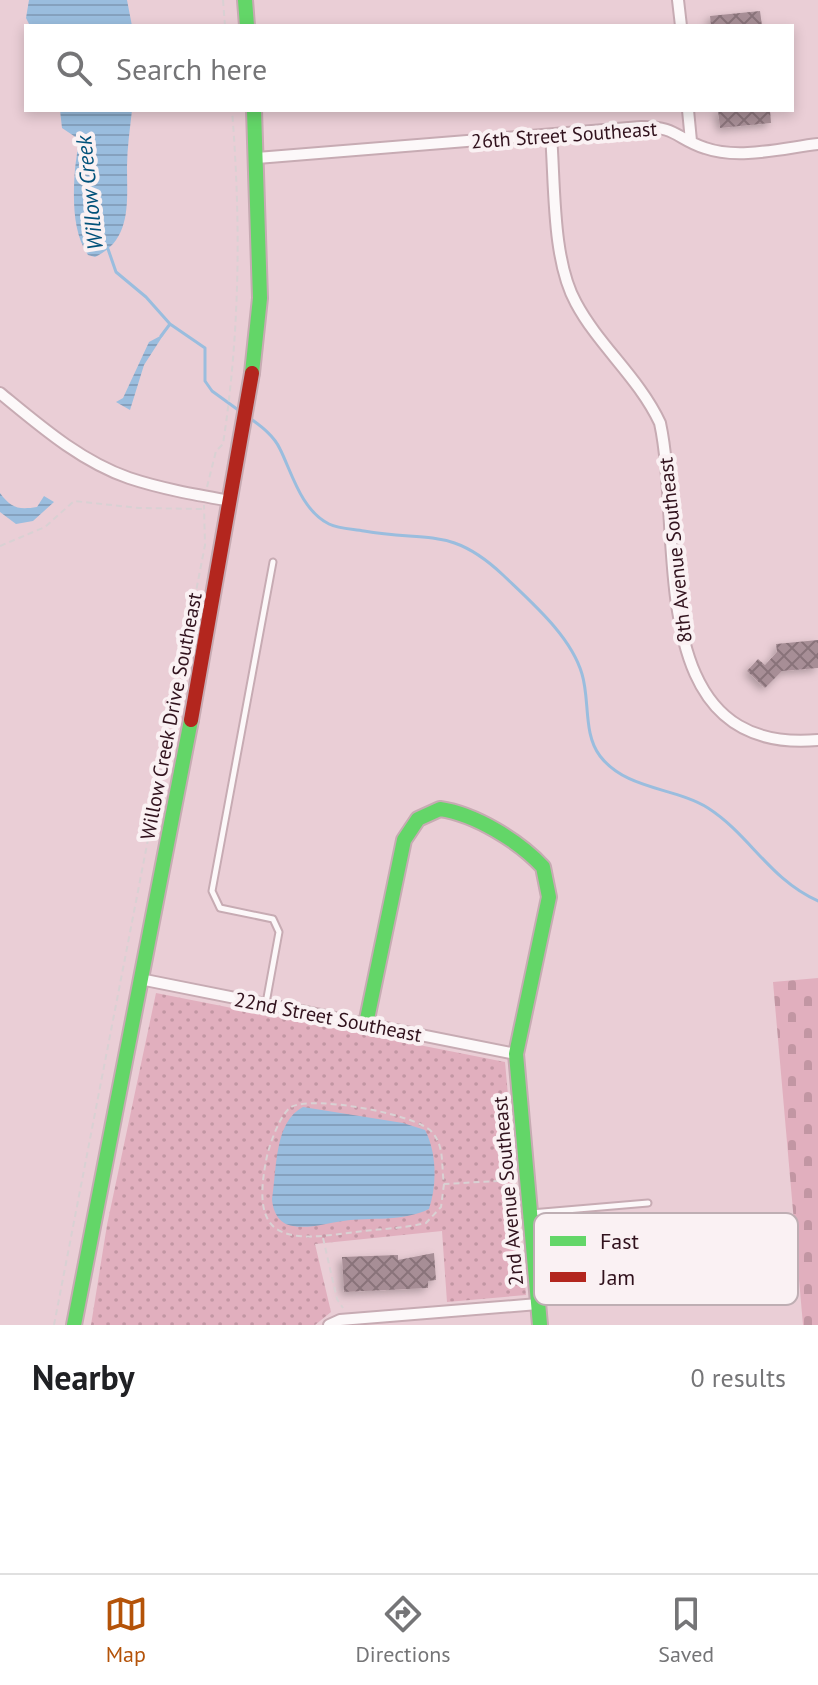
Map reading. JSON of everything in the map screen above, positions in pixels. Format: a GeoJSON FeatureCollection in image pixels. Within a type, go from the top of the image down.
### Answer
{"type":"FeatureCollection","features":[{"type":"Feature","properties":{"kind":"main road"},"geometry":{"type":"LineString","coordinates":[[245,0],[247,24]]}},
{"type":"Feature","properties":{"kind":"main road","name":"Willow Creek Drive Southeast"},"geometry":{"type":"LineString","coordinates":[[74,1325],[250,387],[260,298],[254,112]]}},
{"type":"Feature","properties":{"kind":"main road","name":"2nd Avenue Southeast"},"geometry":{"type":"LineString","coordinates":[[366,1024],[404,840],[424,814],[446,808],[531,855],[547,877],[549,897],[516,1054],[534,1258]]}},
{"type":"Feature","properties":{"kind":"main road","name":"2nd Avenue Southeast"},"geometry":{"type":"LineString","coordinates":[[538,1305],[540,1325]]}},
{"type":"Feature","properties":{"kind":"street"},"geometry":{"type":"LineString","coordinates":[[678,0],[681,24]]}},
{"type":"Feature","properties":{"kind":"street"},"geometry":{"type":"LineString","coordinates":[[688,112],[691,141]]}},
{"type":"Feature","properties":{"kind":"street","name":"26th Street Southeast"},"geometry":{"type":"LineString","coordinates":[[257,158],[659,127],[703,148],[747,152],[818,144]]}},
{"type":"Feature","properties":{"kind":"street","name":"8th Avenue Southeast"},"geometry":{"type":"LineString","coordinates":[[551,135],[566,283],[577,306],[649,401],[660,423],[678,615],[687,659],[699,686],[717,709],[745,728],[784,741],[818,740]]}},
{"type":"Feature","properties":{"kind":"street"},"geometry":{"type":"LineString","coordinates":[[0,393],[72,448],[126,477],[231,501]]}},
{"type":"Feature","properties":{"kind":"street","name":"22nd Street Southeast"},"geometry":{"type":"LineString","coordinates":[[140,979],[516,1054]]}},
{"type":"Feature","properties":{"kind":"street"},"geometry":{"type":"LineString","coordinates":[[329,1325],[344,1320],[423,1319],[534,1305]]}},
{"type":"Feature","properties":{"kind":"lane"},"geometry":{"type":"LineString","coordinates":[[266,1004],[279,932],[277,924],[273,919],[220,908],[212,891],[273,562]]}},
{"type":"Feature","properties":{"kind":"lane"},"geometry":{"type":"LineString","coordinates":[[530,1213],[648,1203]]}},
{"type":"Feature","properties":{"kind":"path"},"geometry":{"type":"LineString","coordinates":[[223,0],[225,24]]}},
{"type":"Feature","properties":{"kind":"path"},"geometry":{"type":"LineString","coordinates":[[54,1325],[205,545],[203,509],[216,451],[223,444],[235,368],[238,211],[232,112]]}},
{"type":"Feature","properties":{"kind":"path"},"geometry":{"type":"LineString","coordinates":[[0,546],[45,527],[74,501],[139,508],[203,509]]}},
{"type":"Feature","properties":{"kind":"path"},"geometry":{"type":"LineString","coordinates":[[324,1102],[421,1123],[439,1142],[444,1184],[441,1207],[426,1223],[300,1239],[283,1234],[266,1216],[266,1157],[279,1120],[291,1107],[324,1102]]}},
{"type":"Feature","properties":{"kind":"path"},"geometry":{"type":"LineString","coordinates":[[444,1184],[507,1179],[528,1182]]}},
{"type":"Feature","properties":{"kind":"path"},"geometry":{"type":"LineString","coordinates":[[322,1237],[344,1320]]}},
{"type":"Feature","properties":{"kind":"green space"},"geometry":{"type":"Polygon","coordinates":[[[818,978],[818,1325],[803,1325],[798,1268],[798,1213],[793,1213],[773,982],[818,978]]]}},
{"type":"Feature","properties":{"kind":"green space"},"geometry":{"type":"Polygon","coordinates":[[[156,993],[505,1062],[526,1295],[447,1302],[442,1231],[315,1244],[331,1312],[315,1325],[91,1325],[107,1225],[156,993]]]}},
{"type":"Feature","properties":{"kind":"water"},"geometry":{"type":"Polygon","coordinates":[[[29,0],[127,0],[132,24],[29,24],[26,18],[29,0]]]}},
{"type":"Feature","properties":{"kind":"water"},"geometry":{"type":"Polygon","coordinates":[[[60,112],[132,112],[125,219],[116,241],[95,257],[88,255],[76,225],[77,138],[62,128],[60,112]]]}},
{"type":"Feature","properties":{"kind":"water"},"geometry":{"type":"Polygon","coordinates":[[[164,334],[144,365],[130,410],[116,402],[123,398],[149,342],[164,334]]]}},
{"type":"Feature","properties":{"kind":"water"},"geometry":{"type":"Polygon","coordinates":[[[0,493],[20,508],[37,507],[44,496],[54,502],[33,521],[16,524],[0,512],[0,493]]]}},
{"type":"Feature","properties":{"kind":"water"},"geometry":{"type":"Polygon","coordinates":[[[303,1107],[403,1123],[425,1130],[432,1149],[434,1169],[429,1209],[398,1217],[305,1227],[288,1225],[280,1220],[272,1199],[278,1147],[287,1123],[303,1107]]]}},
{"type":"Feature","properties":{"kind":"building"},"geometry":{"type":"Polygon","coordinates":[[[760,11],[762,24],[711,24],[710,16],[760,11]]]}},
{"type":"Feature","properties":{"kind":"building"},"geometry":{"type":"Polygon","coordinates":[[[718,112],[770,112],[771,123],[720,128],[718,112]]]}},
{"type":"Feature","properties":{"kind":"building"},"geometry":{"type":"Polygon","coordinates":[[[818,640],[818,668],[782,671],[765,688],[747,671],[758,659],[765,665],[777,652],[776,644],[818,640]]]}},
{"type":"Feature","properties":{"kind":"building"},"geometry":{"type":"Polygon","coordinates":[[[434,1253],[436,1280],[428,1281],[428,1288],[344,1292],[342,1257],[398,1255],[398,1260],[434,1253]]]}},
{"type":"Feature","properties":{"kind":"waterway","name":"Willow Creek"},"geometry":{"type":"LineString","coordinates":[[108,249],[116,272],[146,297],[170,324],[205,348],[205,381],[212,391],[241,412]]}},
{"type":"Feature","properties":{"kind":"waterway"},"geometry":{"type":"LineString","coordinates":[[161,336],[170,324]]}},
{"type":"Feature","properties":{"kind":"waterway","name":"Willow Creek"},"geometry":{"type":"LineString","coordinates":[[251,419],[280,449],[293,480],[311,510],[329,524],[346,529],[453,542],[485,559],[549,620],[569,646],[582,674],[591,738],[600,756],[623,776],[708,808],[786,881],[818,901]]}},
{"type":"Feature","properties":{"kind":"traffic: fast"},"geometry":{"type":"LineString","coordinates":[[245,0],[247,24]]}},
{"type":"Feature","properties":{"kind":"traffic: fast"},"geometry":{"type":"LineString","coordinates":[[252,373],[260,298],[254,112]]}},
{"type":"Feature","properties":{"kind":"traffic: fast"},"geometry":{"type":"LineString","coordinates":[[74,1325],[191,720]]}},
{"type":"Feature","properties":{"kind":"traffic: fast"},"geometry":{"type":"LineString","coordinates":[[366,1024],[404,840],[418,819],[440,809],[467,817],[509,839],[543,867],[549,897],[516,1054],[534,1257]]}},
{"type":"Feature","properties":{"kind":"traffic: fast"},"geometry":{"type":"LineString","coordinates":[[538,1305],[540,1325]]}},
{"type":"Feature","properties":{"kind":"traffic: jam"},"geometry":{"type":"LineString","coordinates":[[191,720],[252,373]]}}]}
